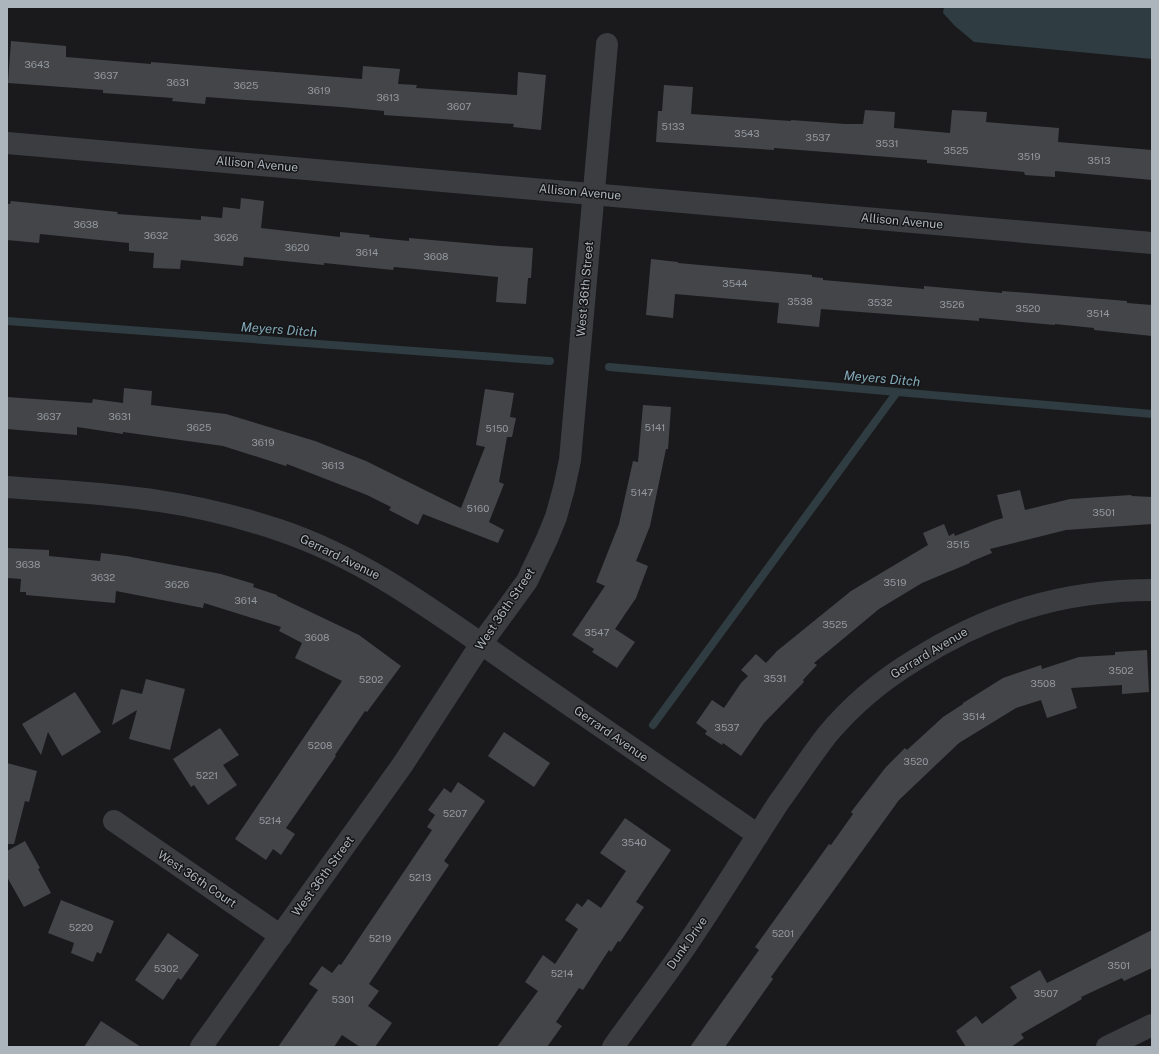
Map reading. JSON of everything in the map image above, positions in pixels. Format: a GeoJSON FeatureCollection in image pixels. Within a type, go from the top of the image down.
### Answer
{"type":"FeatureCollection","features":[{"type":"Feature","properties":{"kind":"street","name":"West 36th Street"},"geometry":{"type":"LineString","coordinates":[[201,1047],[403,764],[481,644],[527,581],[552,528],[564,488],[570,460],[607,44]]}},
{"type":"Feature","properties":{"kind":"street","name":"Allison Avenue"},"geometry":{"type":"LineString","coordinates":[[7,143],[1152,243]]}},
{"type":"Feature","properties":{"kind":"street","name":"Gerrard Avenue"},"geometry":{"type":"LineString","coordinates":[[7,487],[158,500],[226,514],[281,531],[324,548],[366,568],[425,604],[758,835],[794,780],[828,734],[852,709],[896,671],[967,630],[998,616],[1032,606],[1076,596],[1152,590]]}},
{"type":"Feature","properties":{"kind":"street","name":"West 36th Court"},"geometry":{"type":"LineString","coordinates":[[114,822],[281,936]]}},
{"type":"Feature","properties":{"kind":"street","name":"Dunk Drive"},"geometry":{"type":"LineString","coordinates":[[613,1047],[695,933],[758,835]]}},
{"type":"Feature","properties":{"kind":"street"},"geometry":{"type":"LineString","coordinates":[[1107,1047],[1152,1024]]}},
{"type":"Feature","properties":{"kind":"shaded area"},"geometry":{"type":"Polygon","coordinates":[[[944,7],[1152,7],[1152,59],[974,42],[955,26],[943,13],[944,7]]]}},
{"type":"Feature","properties":{"kind":"building"},"geometry":{"type":"Polygon","coordinates":[[[11,41],[66,46],[66,57],[151,64],[151,62],[362,79],[363,66],[400,69],[398,84],[417,85],[416,88],[517,95],[518,72],[546,75],[541,130],[513,127],[514,124],[384,115],[384,111],[341,107],[206,97],[205,104],[172,101],[173,98],[103,93],[103,90],[8,83],[11,41]]]}},
{"type":"Feature","properties":{"kind":"building"},"geometry":{"type":"Polygon","coordinates":[[[664,85],[693,87],[691,114],[863,124],[865,110],[895,112],[894,128],[950,133],[952,110],[987,112],[986,122],[1059,128],[1058,142],[1152,150],[1152,180],[1055,171],[1055,177],[1025,175],[1024,172],[927,163],[927,160],[774,148],[774,150],[656,142],[658,111],[662,111],[664,85]]]}},
{"type":"Feature","properties":{"kind":"building"},"geometry":{"type":"Polygon","coordinates":[[[241,198],[264,201],[261,228],[340,237],[340,232],[370,235],[369,237],[409,241],[409,238],[533,248],[531,278],[528,278],[526,304],[496,302],[498,277],[394,267],[393,270],[244,257],[243,266],[181,260],[180,269],[153,268],[154,253],[129,251],[129,243],[40,234],[39,243],[7,240],[7,204],[10,204],[11,201],[118,212],[117,214],[201,220],[201,216],[222,218],[223,207],[240,209],[241,198]]]}},
{"type":"Feature","properties":{"kind":"building"},"geometry":{"type":"Polygon","coordinates":[[[651,259],[678,263],[812,275],[812,277],[823,278],[823,280],[924,289],[924,286],[1002,293],[1002,291],[1127,301],[1127,303],[1152,305],[1152,336],[1055,324],[979,318],[979,321],[821,309],[819,327],[777,323],[779,303],[675,294],[673,318],[646,315],[651,259]]]}},
{"type":"Feature","properties":{"kind":"building"},"geometry":{"type":"Polygon","coordinates":[[[124,388],[152,391],[151,405],[226,414],[315,441],[366,461],[461,508],[485,447],[476,445],[485,389],[514,393],[510,417],[516,418],[512,437],[507,437],[499,482],[504,484],[489,522],[504,530],[498,543],[423,514],[418,525],[389,510],[391,507],[367,495],[287,464],[286,466],[223,446],[77,427],[77,435],[7,429],[7,397],[92,403],[93,399],[123,403],[124,388]]]}},
{"type":"Feature","properties":{"kind":"building"},"geometry":{"type":"Polygon","coordinates":[[[643,405],[671,407],[668,449],[666,449],[650,526],[636,561],[648,566],[636,598],[615,629],[635,642],[617,668],[592,652],[594,649],[572,635],[605,586],[596,582],[619,524],[633,461],[638,462],[643,405]]]}},
{"type":"Feature","properties":{"kind":"building"},"geometry":{"type":"Polygon","coordinates":[[[1020,490],[1025,510],[1070,499],[1131,495],[1152,497],[1152,524],[1066,530],[990,549],[992,553],[922,583],[879,609],[814,663],[817,665],[803,680],[804,682],[764,723],[741,756],[723,743],[722,745],[705,734],[707,731],[696,723],[712,700],[724,708],[741,683],[748,676],[741,670],[756,654],[766,663],[777,651],[851,591],[928,545],[923,533],[944,524],[949,536],[954,533],[955,536],[1003,518],[997,495],[1020,490]]]}},
{"type":"Feature","properties":{"kind":"building"},"geometry":{"type":"Polygon","coordinates":[[[7,548],[49,550],[49,556],[100,561],[101,553],[126,556],[221,574],[254,584],[253,587],[277,595],[359,635],[401,666],[367,712],[365,711],[286,828],[295,834],[281,855],[273,849],[266,860],[235,839],[342,681],[295,658],[302,643],[279,631],[281,627],[204,603],[203,608],[116,591],[115,603],[26,595],[26,592],[20,592],[21,579],[7,578],[7,548]]]}},
{"type":"Feature","properties":{"kind":"building"},"geometry":{"type":"Polygon","coordinates":[[[1147,650],[1149,692],[1122,694],[1122,685],[1071,688],[1077,708],[1047,718],[1041,700],[1016,708],[959,743],[899,800],[771,977],[773,979],[725,1047],[690,1047],[759,950],[755,947],[829,844],[831,845],[853,814],[851,812],[886,767],[905,748],[907,750],[943,717],[1003,678],[1041,665],[1042,669],[1079,657],[1115,655],[1115,652],[1147,650]]]}},
{"type":"Feature","properties":{"kind":"building"},"geometry":{"type":"Polygon","coordinates":[[[146,679],[185,689],[170,750],[129,739],[137,710],[112,725],[121,689],[142,694],[146,679]]]}},
{"type":"Feature","properties":{"kind":"building"},"geometry":{"type":"Polygon","coordinates":[[[75,692],[101,732],[62,756],[48,732],[41,755],[22,724],[75,692]]]}},
{"type":"Feature","properties":{"kind":"building"},"geometry":{"type":"Polygon","coordinates":[[[220,728],[239,755],[223,765],[237,785],[208,805],[194,785],[191,787],[173,759],[220,728]]]}},
{"type":"Feature","properties":{"kind":"building"},"geometry":{"type":"Polygon","coordinates":[[[504,732],[550,763],[534,787],[488,756],[504,732]]]}},
{"type":"Feature","properties":{"kind":"building"},"geometry":{"type":"Polygon","coordinates":[[[7,763],[37,771],[29,802],[25,801],[14,844],[7,844],[7,763]]]}},
{"type":"Feature","properties":{"kind":"building"},"geometry":{"type":"Polygon","coordinates":[[[458,782],[485,801],[444,861],[449,865],[369,984],[379,991],[368,1006],[392,1023],[375,1047],[360,1047],[342,1035],[334,1047],[278,1047],[318,990],[309,984],[322,966],[332,973],[339,964],[341,965],[432,830],[427,827],[435,815],[428,810],[444,788],[451,793],[458,782]]]}},
{"type":"Feature","properties":{"kind":"building"},"geometry":{"type":"Polygon","coordinates":[[[625,818],[671,850],[636,902],[644,907],[620,942],[618,941],[611,952],[609,950],[583,990],[579,988],[556,1022],[562,1026],[547,1047],[497,1047],[538,991],[525,982],[543,955],[555,964],[578,929],[565,920],[577,903],[582,907],[588,899],[601,908],[626,871],[600,853],[625,818]]]}},
{"type":"Feature","properties":{"kind":"building"},"geometry":{"type":"Polygon","coordinates":[[[25,841],[40,868],[38,869],[51,893],[24,907],[7,877],[7,851],[25,841]]]}},
{"type":"Feature","properties":{"kind":"building"},"geometry":{"type":"Polygon","coordinates":[[[61,900],[114,921],[101,954],[97,952],[93,962],[71,953],[74,943],[48,933],[61,900]]]}},
{"type":"Feature","properties":{"kind":"building"},"geometry":{"type":"Polygon","coordinates":[[[1152,930],[1152,968],[1124,981],[1122,978],[1081,997],[1082,999],[1021,1034],[1024,1038],[1011,1047],[966,1047],[956,1031],[976,1016],[982,1024],[1017,998],[1010,987],[1040,970],[1047,983],[1152,930]]]}},
{"type":"Feature","properties":{"kind":"building"},"geometry":{"type":"Polygon","coordinates":[[[168,933],[199,955],[181,980],[178,978],[163,1000],[135,980],[168,933]]]}},
{"type":"Feature","properties":{"kind":"building"},"geometry":{"type":"Polygon","coordinates":[[[101,1021],[141,1047],[84,1047],[101,1021]]]}},
{"type":"Feature","properties":{"kind":"waterway","name":"Meyers Ditch"},"geometry":{"type":"LineString","coordinates":[[7,321],[550,361]]}},
{"type":"Feature","properties":{"kind":"waterway","name":"Meyers Ditch"},"geometry":{"type":"LineString","coordinates":[[609,367],[1152,414]]}},
{"type":"Feature","properties":{"kind":"waterway"},"geometry":{"type":"LineString","coordinates":[[653,725],[897,392]]}}]}
